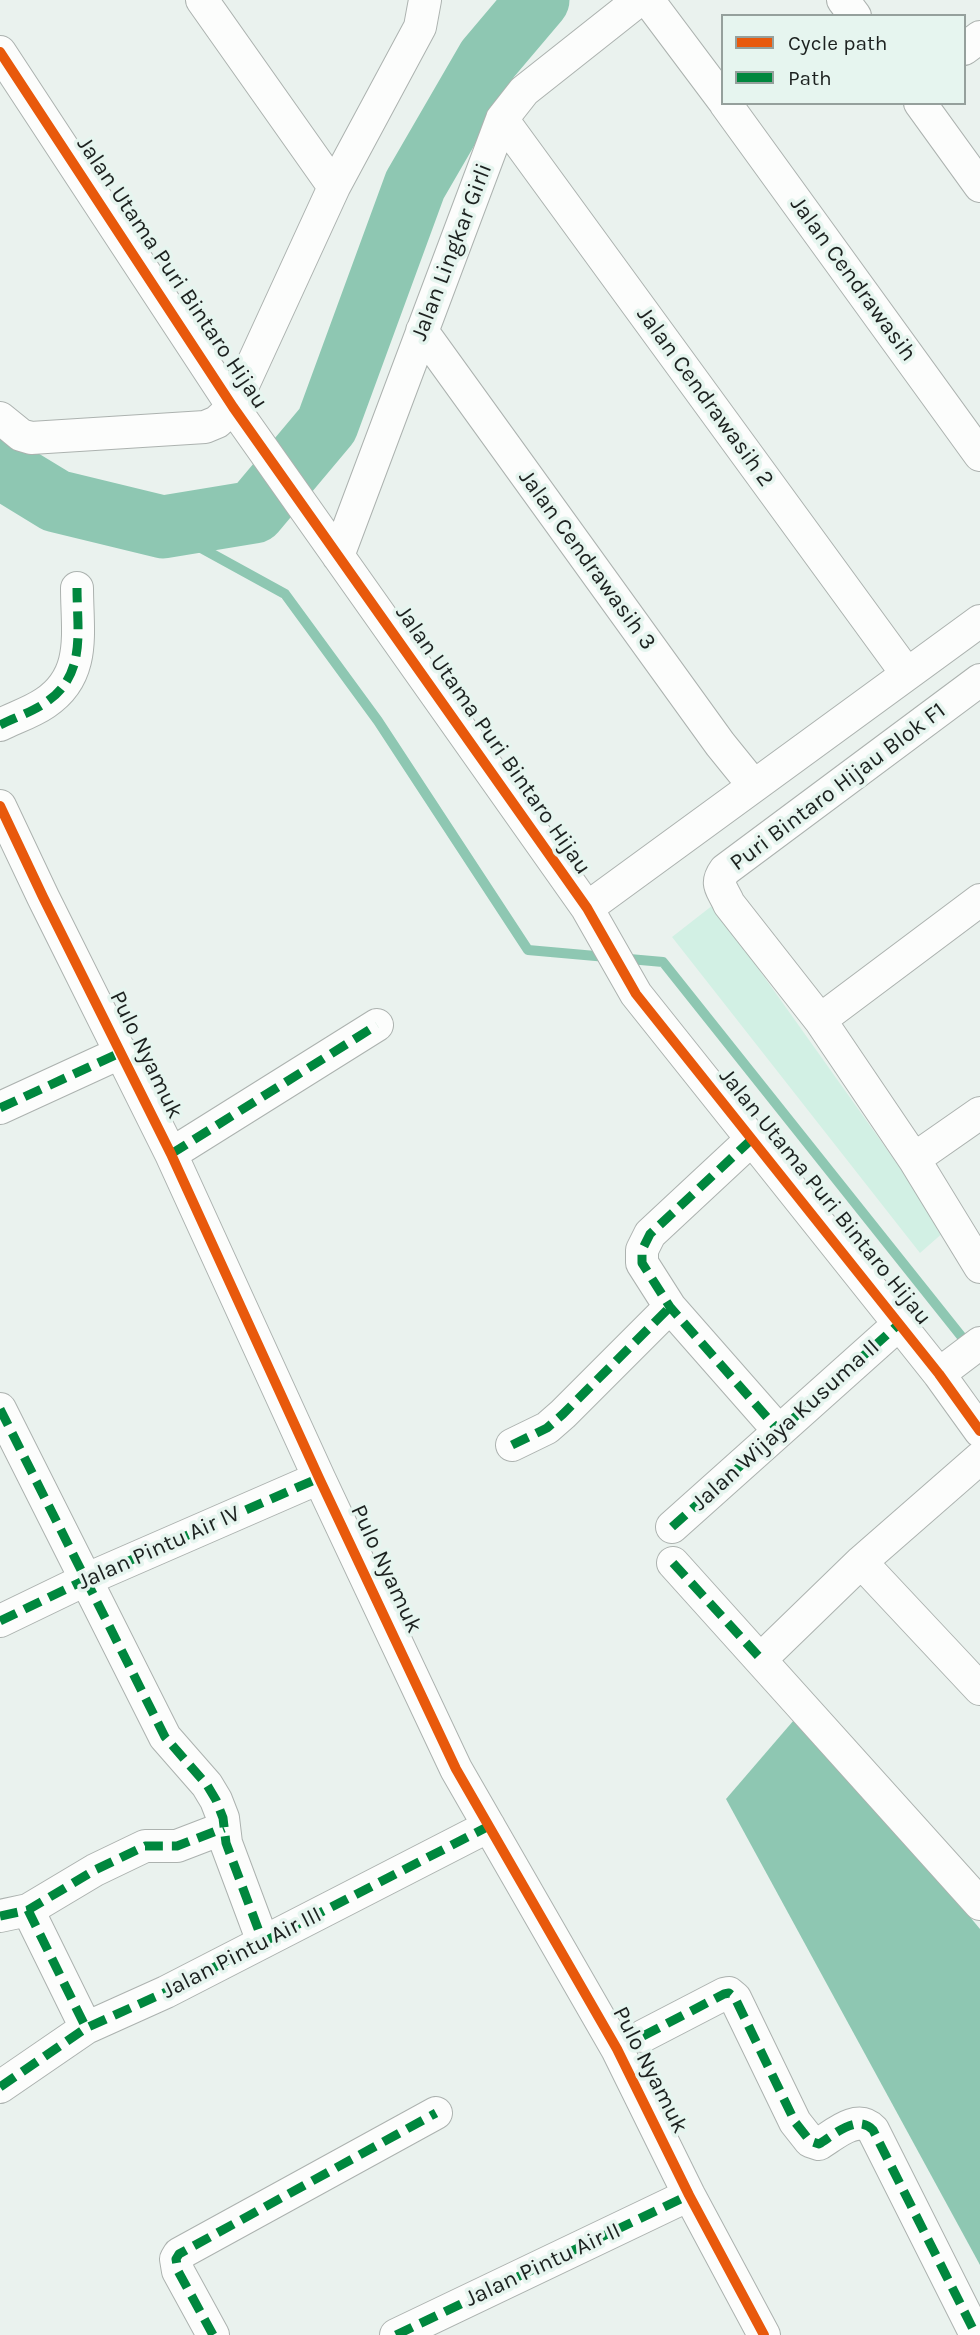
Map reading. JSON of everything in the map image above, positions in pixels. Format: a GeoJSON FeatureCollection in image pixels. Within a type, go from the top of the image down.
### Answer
{"type":"FeatureCollection","features":[{"type":"Feature","properties":{"kind":"street"},"geometry":{"type":"LineString","coordinates":[[202,0],[334,187]]}},
{"type":"Feature","properties":{"kind":"street","name":"Jalan Utama Puri Bintaro Hijau"},"geometry":{"type":"LineString","coordinates":[[0,418],[21,435],[31,438],[205,427],[217,422],[233,407],[334,187],[420,27],[425,0]]}},
{"type":"Feature","properties":{"kind":"street","name":"Jalan Lingkar Girli"},"geometry":{"type":"LineString","coordinates":[[338,556],[502,119],[524,91],[639,0]]}},
{"type":"Feature","properties":{"kind":"street","name":"Jalan Cendrawasih"},"geometry":{"type":"LineString","coordinates":[[648,0],[721,98]]}},
{"type":"Feature","properties":{"kind":"street","name":"Jalan Utama Puri Bintaro Hijau"},"geometry":{"type":"LineString","coordinates":[[0,52],[233,407],[587,908],[636,994],[900,1324],[944,1370],[980,1431]]}},
{"type":"Feature","properties":{"kind":"street","name":"Jalan Cendrawasih"},"geometry":{"type":"LineString","coordinates":[[726,105],[980,455]]}},
{"type":"Feature","properties":{"kind":"street"},"geometry":{"type":"LineString","coordinates":[[921,105],[980,186]]}},
{"type":"Feature","properties":{"kind":"street","name":"Jalan Cendrawasih 2"},"geometry":{"type":"LineString","coordinates":[[502,119],[907,674]]}},
{"type":"Feature","properties":{"kind":"street","name":"Jalan Cendrawasih 3"},"geometry":{"type":"LineString","coordinates":[[422,331],[720,744],[754,786]]}},
{"type":"Feature","properties":{"kind":"street"},"geometry":{"type":"LineString","coordinates":[[0,725],[44,704],[61,690],[72,674],[78,656],[77,588]]}},
{"type":"Feature","properties":{"kind":"street","name":"Jalan Utama Puri Bintaro Hijau"},"geometry":{"type":"LineString","coordinates":[[587,908],[980,621]]}},
{"type":"Feature","properties":{"kind":"street","name":"Puri Bintaro Hijau Blok F1"},"geometry":{"type":"LineString","coordinates":[[820,1020],[729,904],[719,885],[719,878],[725,870],[980,680]]}},
{"type":"Feature","properties":{"kind":"street","name":"Pulo Nyamuk"},"geometry":{"type":"LineString","coordinates":[[0,806],[171,1154],[456,1769],[617,2049],[689,2195],[764,2335]]}},
{"type":"Feature","properties":{"kind":"street"},"geometry":{"type":"LineString","coordinates":[[980,900],[820,1020],[914,1159],[980,1266]]}},
{"type":"Feature","properties":{"kind":"street"},"geometry":{"type":"LineString","coordinates":[[171,1154],[377,1025]]}},
{"type":"Feature","properties":{"kind":"street"},"geometry":{"type":"LineString","coordinates":[[0,1108],[122,1052]]}},
{"type":"Feature","properties":{"kind":"street"},"geometry":{"type":"LineString","coordinates":[[914,1159],[980,1113]]}},
{"type":"Feature","properties":{"kind":"street"},"geometry":{"type":"LineString","coordinates":[[752,1139],[650,1234],[642,1250],[642,1263],[670,1307],[779,1431]]}},
{"type":"Feature","properties":{"kind":"street"},"geometry":{"type":"LineString","coordinates":[[512,1445],[547,1428],[670,1307]]}},
{"type":"Feature","properties":{"kind":"street","name":"Jalan Wijaya Kusuma II"},"geometry":{"type":"LineString","coordinates":[[672,1527],[900,1324]]}},
{"type":"Feature","properties":{"kind":"street"},"geometry":{"type":"LineString","coordinates":[[944,1370],[980,1343]]}},
{"type":"Feature","properties":{"kind":"street"},"geometry":{"type":"LineString","coordinates":[[0,1409],[165,1737],[207,1785],[216,1800],[226,1843],[263,1942]]}},
{"type":"Feature","properties":{"kind":"street"},"geometry":{"type":"LineString","coordinates":[[761,1659],[861,1562],[980,1458]]}},
{"type":"Feature","properties":{"kind":"street","name":"Jalan Pintu Air IV"},"geometry":{"type":"LineString","coordinates":[[0,1620],[319,1478]]}},
{"type":"Feature","properties":{"kind":"street"},"geometry":{"type":"LineString","coordinates":[[861,1562],[980,1689]]}},
{"type":"Feature","properties":{"kind":"street"},"geometry":{"type":"LineString","coordinates":[[673,1563],[980,1904]]}},
{"type":"Feature","properties":{"kind":"street","name":"Jalan Pintu Air III"},"geometry":{"type":"LineString","coordinates":[[0,2087],[86,2028],[166,1992],[489,1826]]}},
{"type":"Feature","properties":{"kind":"street"},"geometry":{"type":"LineString","coordinates":[[86,2028],[14,1913],[145,1846],[177,1846],[224,1828]]}},
{"type":"Feature","properties":{"kind":"street"},"geometry":{"type":"LineString","coordinates":[[643,2036],[724,1994],[729,1993],[735,1998],[795,2122],[810,2141],[819,2144],[857,2123],[868,2125],[873,2130],[976,2335]]}},
{"type":"Feature","properties":{"kind":"street"},"geometry":{"type":"LineString","coordinates":[[214,2335],[178,2271],[176,2259],[179,2254],[436,2113]]}},
{"type":"Feature","properties":{"kind":"street","name":"Jalan Pintu Air II"},"geometry":{"type":"LineString","coordinates":[[396,2335],[689,2195]]}},
{"type":"Feature","properties":{"kind":"shaded area"},"geometry":{"type":"Polygon","coordinates":[[[713,905],[945,1231],[920,1253],[672,937],[713,905]]]}},
{"type":"Feature","properties":{"kind":"shaded area"},"geometry":{"type":"Polygon","coordinates":[[[800,1713],[980,1929],[980,2265],[726,1799],[800,1713]]]}},
{"type":"Feature","properties":{"kind":"waterway"},"geometry":{"type":"LineString","coordinates":[[0,467],[56,501],[163,527],[254,512],[327,425],[415,185],[488,59],[538,0]]}},
{"type":"Feature","properties":{"kind":"waterway"},"geometry":{"type":"LineString","coordinates":[[163,527],[285,594],[378,721],[528,950],[663,962],[969,1346]]}},
{"type":"Feature","properties":{"kind":"marked path"},"geometry":{"type":"LineString","coordinates":[[0,725],[45,703],[68,679],[77,652],[77,588]]}},
{"type":"Feature","properties":{"kind":"marked path"},"geometry":{"type":"LineString","coordinates":[[171,1154],[377,1025]]}},
{"type":"Feature","properties":{"kind":"marked path"},"geometry":{"type":"LineString","coordinates":[[0,1108],[122,1052]]}},
{"type":"Feature","properties":{"kind":"marked path"},"geometry":{"type":"LineString","coordinates":[[752,1139],[650,1234],[642,1250],[642,1263],[670,1307],[779,1431]]}},
{"type":"Feature","properties":{"kind":"marked path"},"geometry":{"type":"LineString","coordinates":[[512,1445],[547,1428],[670,1307]]}},
{"type":"Feature","properties":{"kind":"marked path"},"geometry":{"type":"LineString","coordinates":[[672,1527],[899,1324]]}},
{"type":"Feature","properties":{"kind":"marked path"},"geometry":{"type":"LineString","coordinates":[[0,1409],[165,1737],[207,1785],[216,1800],[223,1818],[226,1843],[263,1942]]}},
{"type":"Feature","properties":{"kind":"marked path"},"geometry":{"type":"LineString","coordinates":[[0,1621],[85,1580],[319,1478]]}},
{"type":"Feature","properties":{"kind":"marked path"},"geometry":{"type":"LineString","coordinates":[[673,1563],[761,1659]]}},
{"type":"Feature","properties":{"kind":"marked path"},"geometry":{"type":"LineString","coordinates":[[0,2087],[86,2028],[166,1992],[489,1826]]}},
{"type":"Feature","properties":{"kind":"marked path"},"geometry":{"type":"LineString","coordinates":[[0,1916],[28,1910],[95,1870],[145,1846],[177,1846],[224,1828]]}},
{"type":"Feature","properties":{"kind":"marked path"},"geometry":{"type":"LineString","coordinates":[[28,1910],[86,2028]]}},
{"type":"Feature","properties":{"kind":"marked path"},"geometry":{"type":"LineString","coordinates":[[643,2036],[724,1994],[729,1993],[735,1998],[795,2122],[810,2141],[819,2144],[853,2125],[867,2125],[873,2130],[976,2335]]}},
{"type":"Feature","properties":{"kind":"marked path"},"geometry":{"type":"LineString","coordinates":[[213,2335],[178,2271],[176,2259],[179,2254],[436,2113]]}},
{"type":"Feature","properties":{"kind":"marked path"},"geometry":{"type":"LineString","coordinates":[[396,2335],[689,2195]]}},
{"type":"Feature","properties":{"kind":"cycle path"},"geometry":{"type":"LineString","coordinates":[[0,52],[233,407],[587,908],[636,994],[939,1374],[980,1431]]}},
{"type":"Feature","properties":{"kind":"cycle path"},"geometry":{"type":"LineString","coordinates":[[0,806],[171,1154],[456,1769],[617,2049],[689,2195],[764,2335]]}}]}
